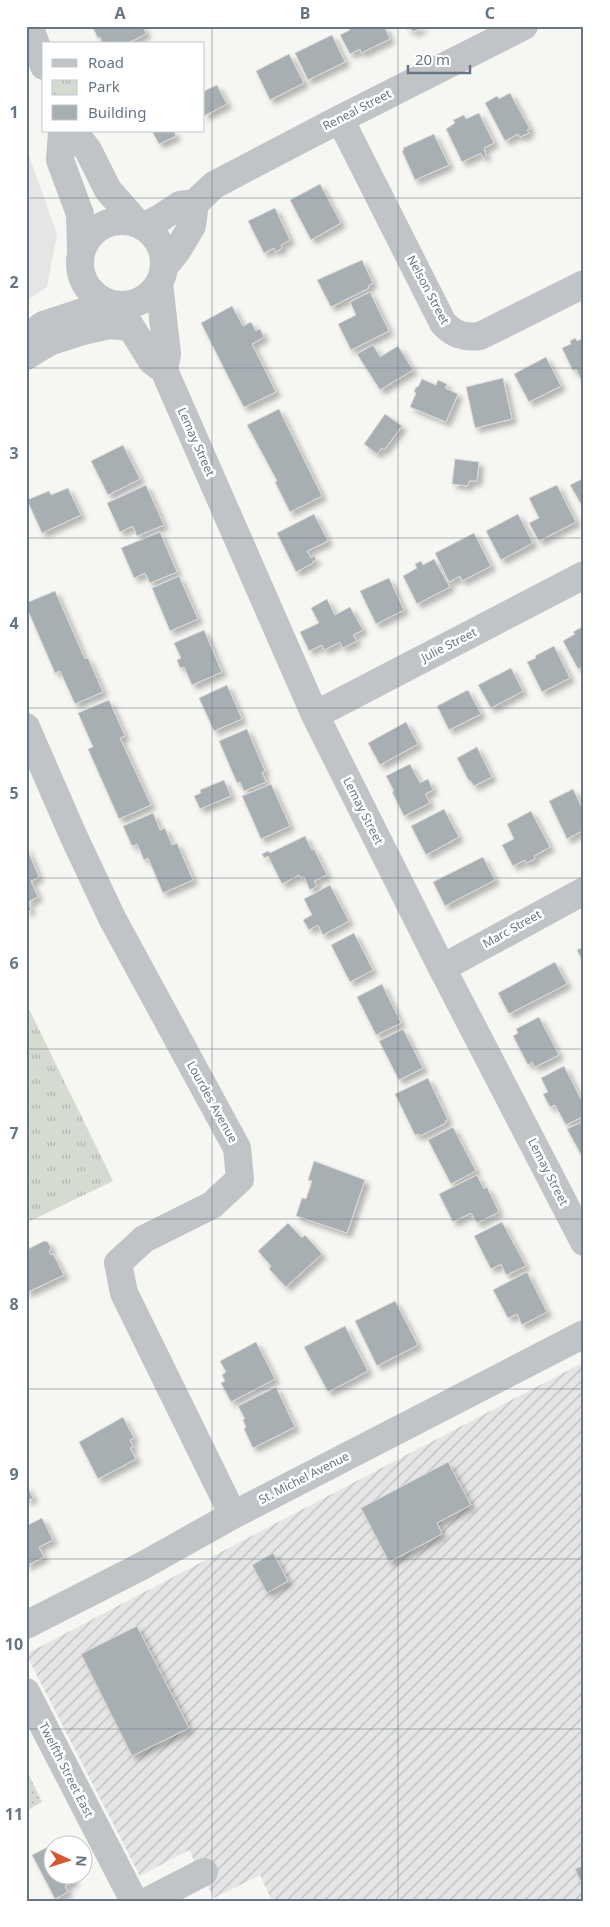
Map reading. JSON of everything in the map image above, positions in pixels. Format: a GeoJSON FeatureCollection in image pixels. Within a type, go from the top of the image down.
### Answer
{"type":"FeatureCollection","features":[{"type":"Feature","properties":{"kind":"street"},"geometry":{"type":"LineString","coordinates":[[29,26],[42,61]]}},
{"type":"Feature","properties":{"kind":"street","name":"Reneal Street"},"geometry":{"type":"LineString","coordinates":[[140,226],[162,218],[180,205],[195,202],[214,185],[340,118],[524,26]]}},
{"type":"Feature","properties":{"kind":"street","name":"Nelson Street"},"geometry":{"type":"LineString","coordinates":[[340,118],[443,323],[449,329],[457,334],[471,337],[480,336],[584,284]]}},
{"type":"Feature","properties":{"kind":"street"},"geometry":{"type":"LineString","coordinates":[[62,132],[60,160],[80,214],[80,269],[86,285],[98,298],[119,312]]}},
{"type":"Feature","properties":{"kind":"street"},"geometry":{"type":"LineString","coordinates":[[75,132],[88,150],[108,190],[140,226],[158,241],[161,249],[161,275]]}},
{"type":"Feature","properties":{"kind":"street"},"geometry":{"type":"LineString","coordinates":[[26,338],[43,325],[119,312],[148,297],[192,226],[195,202]]}},
{"type":"Feature","properties":{"kind":"street"},"geometry":{"type":"LineString","coordinates":[[81,251],[90,236],[104,225],[121,221],[140,226]]}},
{"type":"Feature","properties":{"kind":"street","name":"Lemay Street"},"geometry":{"type":"LineString","coordinates":[[161,275],[167,354],[164,370]]}},
{"type":"Feature","properties":{"kind":"street"},"geometry":{"type":"LineString","coordinates":[[26,356],[49,342],[82,331],[109,326],[119,312]]}},
{"type":"Feature","properties":{"kind":"street","name":"Lemay Street"},"geometry":{"type":"LineString","coordinates":[[119,312],[152,361],[164,370],[315,715],[442,968],[577,1212],[584,1242]]}},
{"type":"Feature","properties":{"kind":"street","name":"Julie Street"},"geometry":{"type":"LineString","coordinates":[[315,715],[584,575]]}},
{"type":"Feature","properties":{"kind":"street","name":"Lourdes Avenue"},"geometry":{"type":"LineString","coordinates":[[26,727],[112,918],[237,1148],[240,1179],[212,1205],[144,1239],[118,1263],[124,1292],[233,1515]]}},
{"type":"Feature","properties":{"kind":"street","name":"Marc Street"},"geometry":{"type":"LineString","coordinates":[[442,968],[584,891]]}},
{"type":"Feature","properties":{"kind":"street","name":"St. Michel Avenue"},"geometry":{"type":"LineString","coordinates":[[26,1625],[142,1566],[233,1515],[584,1334]]}},
{"type":"Feature","properties":{"kind":"street","name":"Twelfth Street East"},"geometry":{"type":"LineString","coordinates":[[26,1692],[134,1901]]}},
{"type":"Feature","properties":{"kind":"street"},"geometry":{"type":"LineString","coordinates":[[148,1901],[204,1872]]}},
{"type":"Feature","properties":{"kind":"shaded area"},"geometry":{"type":"Polygon","coordinates":[[[26,147],[57,234],[47,287],[26,301],[26,147]]]}},
{"type":"Feature","properties":{"kind":"shaded area"},"geometry":{"type":"Polygon","coordinates":[[[584,1362],[584,1901],[272,1901],[260,1875],[214,1898],[189,1850],[140,1876],[26,1654],[584,1362]]]}},
{"type":"Feature","properties":{"kind":"green space"},"geometry":{"type":"Polygon","coordinates":[[[26,1003],[113,1181],[26,1223],[26,1003]]]}},
{"type":"Feature","properties":{"kind":"green space"},"geometry":{"type":"Polygon","coordinates":[[[26,1769],[42,1802],[26,1811],[26,1769]]]}},
{"type":"Feature","properties":{"kind":"building"},"geometry":{"type":"Polygon","coordinates":[[[92,26],[143,26],[146,34],[130,42],[102,42],[100,37],[98,38],[92,26]]]}},
{"type":"Feature","properties":{"kind":"building"},"geometry":{"type":"Polygon","coordinates":[[[348,26],[384,26],[390,39],[361,53],[360,49],[350,54],[340,35],[350,30],[348,26]]]}},
{"type":"Feature","properties":{"kind":"building"},"geometry":{"type":"Polygon","coordinates":[[[406,26],[423,27],[413,32],[411,28],[407,30],[406,26]]]}},
{"type":"Feature","properties":{"kind":"building"},"geometry":{"type":"Polygon","coordinates":[[[332,35],[345,62],[308,80],[295,53],[332,35]]]}},
{"type":"Feature","properties":{"kind":"building"},"geometry":{"type":"Polygon","coordinates":[[[289,54],[304,83],[270,100],[256,71],[289,54]]]}},
{"type":"Feature","properties":{"kind":"building"},"geometry":{"type":"Polygon","coordinates":[[[217,85],[227,104],[205,115],[205,91],[217,85]]]}},
{"type":"Feature","properties":{"kind":"building"},"geometry":{"type":"Polygon","coordinates":[[[510,93],[530,129],[527,130],[529,133],[520,137],[518,134],[505,141],[485,103],[497,96],[499,99],[510,93]]]}},
{"type":"Feature","properties":{"kind":"building"},"geometry":{"type":"Polygon","coordinates":[[[479,113],[494,143],[484,148],[486,156],[483,158],[481,153],[462,162],[446,129],[455,123],[453,120],[464,115],[466,119],[479,113]]]}},
{"type":"Feature","properties":{"kind":"building"},"geometry":{"type":"Polygon","coordinates":[[[153,132],[174,132],[176,136],[159,144],[153,132]]]}},
{"type":"Feature","properties":{"kind":"building"},"geometry":{"type":"Polygon","coordinates":[[[434,134],[449,165],[415,180],[402,151],[404,150],[403,148],[434,134]]]}},
{"type":"Feature","properties":{"kind":"building"},"geometry":{"type":"Polygon","coordinates":[[[320,184],[341,223],[311,240],[290,200],[320,184]]]}},
{"type":"Feature","properties":{"kind":"building"},"geometry":{"type":"Polygon","coordinates":[[[275,208],[290,240],[281,245],[282,248],[276,252],[274,248],[264,253],[248,221],[275,208]]]}},
{"type":"Feature","properties":{"kind":"building"},"geometry":{"type":"Polygon","coordinates":[[[362,260],[373,283],[368,286],[369,288],[331,307],[317,280],[362,260]]]}},
{"type":"Feature","properties":{"kind":"building"},"geometry":{"type":"Polygon","coordinates":[[[370,292],[389,331],[351,350],[338,324],[356,315],[350,302],[370,292]]]}},
{"type":"Feature","properties":{"kind":"building"},"geometry":{"type":"Polygon","coordinates":[[[232,306],[243,326],[251,322],[256,331],[260,329],[264,337],[252,344],[276,392],[245,407],[201,323],[232,306]]]}},
{"type":"Feature","properties":{"kind":"building"},"geometry":{"type":"Polygon","coordinates":[[[575,338],[577,341],[584,338],[583,384],[576,369],[573,371],[562,348],[571,344],[570,341],[575,338]]]}},
{"type":"Feature","properties":{"kind":"building"},"geometry":{"type":"Polygon","coordinates":[[[373,345],[380,357],[398,346],[413,370],[380,390],[357,354],[373,345]]]}},
{"type":"Feature","properties":{"kind":"building"},"geometry":{"type":"Polygon","coordinates":[[[546,357],[561,386],[529,402],[514,374],[546,357]]]}},
{"type":"Feature","properties":{"kind":"building"},"geometry":{"type":"Polygon","coordinates":[[[503,378],[512,419],[475,428],[466,387],[503,378]]]}},
{"type":"Feature","properties":{"kind":"building"},"geometry":{"type":"Polygon","coordinates":[[[422,379],[436,385],[438,380],[447,384],[445,388],[458,394],[446,422],[410,407],[416,393],[414,392],[416,387],[418,387],[422,379]]]}},
{"type":"Feature","properties":{"kind":"building"},"geometry":{"type":"Polygon","coordinates":[[[279,409],[322,496],[290,512],[275,482],[277,481],[247,425],[279,409]]]}},
{"type":"Feature","properties":{"kind":"building"},"geometry":{"type":"Polygon","coordinates":[[[385,414],[402,426],[384,450],[382,448],[377,454],[364,444],[385,414]]]}},
{"type":"Feature","properties":{"kind":"building"},"geometry":{"type":"Polygon","coordinates":[[[123,445],[140,479],[108,495],[91,461],[123,445]]]}},
{"type":"Feature","properties":{"kind":"building"},"geometry":{"type":"Polygon","coordinates":[[[455,459],[479,462],[477,481],[469,481],[468,486],[452,484],[455,459]]]}},
{"type":"Feature","properties":{"kind":"building"},"geometry":{"type":"Polygon","coordinates":[[[584,478],[584,509],[570,485],[584,478]]]}},
{"type":"Feature","properties":{"kind":"building"},"geometry":{"type":"Polygon","coordinates":[[[146,485],[164,525],[137,536],[133,526],[120,532],[107,503],[146,485]]]}},
{"type":"Feature","properties":{"kind":"building"},"geometry":{"type":"Polygon","coordinates":[[[557,485],[576,522],[539,541],[529,523],[539,518],[529,498],[557,485]]]}},
{"type":"Feature","properties":{"kind":"building"},"geometry":{"type":"Polygon","coordinates":[[[68,488],[81,515],[42,533],[27,500],[49,491],[51,495],[68,488]]]}},
{"type":"Feature","properties":{"kind":"building"},"geometry":{"type":"Polygon","coordinates":[[[314,514],[328,541],[307,551],[311,558],[315,556],[316,560],[296,572],[277,533],[314,514]]]}},
{"type":"Feature","properties":{"kind":"building"},"geometry":{"type":"Polygon","coordinates":[[[518,514],[533,543],[501,560],[486,531],[518,514]]]}},
{"type":"Feature","properties":{"kind":"building"},"geometry":{"type":"Polygon","coordinates":[[[160,532],[177,572],[150,583],[145,573],[134,578],[121,548],[160,532]]]}},
{"type":"Feature","properties":{"kind":"building"},"geometry":{"type":"Polygon","coordinates":[[[474,533],[491,566],[462,581],[460,576],[449,582],[435,553],[474,533]]]}},
{"type":"Feature","properties":{"kind":"building"},"geometry":{"type":"Polygon","coordinates":[[[434,559],[450,587],[417,604],[403,576],[417,568],[415,564],[421,561],[423,565],[434,559]]]}},
{"type":"Feature","properties":{"kind":"building"},"geometry":{"type":"Polygon","coordinates":[[[179,576],[198,619],[170,631],[152,588],[179,576]]]}},
{"type":"Feature","properties":{"kind":"building"},"geometry":{"type":"Polygon","coordinates":[[[389,578],[404,610],[376,624],[360,591],[389,578]]]}},
{"type":"Feature","properties":{"kind":"building"},"geometry":{"type":"Polygon","coordinates":[[[55,591],[85,659],[88,658],[103,692],[75,704],[60,671],[55,673],[26,606],[26,603],[55,591]]]}},
{"type":"Feature","properties":{"kind":"building"},"geometry":{"type":"Polygon","coordinates":[[[327,599],[335,615],[350,607],[363,630],[353,635],[357,641],[343,648],[340,642],[324,650],[322,645],[309,651],[300,632],[319,623],[311,608],[327,599]]]}},
{"type":"Feature","properties":{"kind":"building"},"geometry":{"type":"Polygon","coordinates":[[[582,627],[584,630],[584,666],[578,669],[563,641],[582,627]]]}},
{"type":"Feature","properties":{"kind":"building"},"geometry":{"type":"Polygon","coordinates":[[[204,630],[222,672],[192,685],[184,667],[180,668],[177,660],[181,658],[174,643],[204,630]]]}},
{"type":"Feature","properties":{"kind":"building"},"geometry":{"type":"Polygon","coordinates":[[[554,646],[570,678],[542,692],[527,662],[554,646]]]}},
{"type":"Feature","properties":{"kind":"building"},"geometry":{"type":"Polygon","coordinates":[[[511,668],[523,691],[491,708],[478,685],[511,668]]]}},
{"type":"Feature","properties":{"kind":"building"},"geometry":{"type":"Polygon","coordinates":[[[227,685],[242,719],[214,731],[199,698],[227,685]]]}},
{"type":"Feature","properties":{"kind":"building"},"geometry":{"type":"Polygon","coordinates":[[[468,690],[481,714],[449,730],[437,706],[468,690]]]}},
{"type":"Feature","properties":{"kind":"building"},"geometry":{"type":"Polygon","coordinates":[[[109,700],[125,736],[120,738],[151,805],[119,819],[88,749],[93,747],[78,713],[109,700]]]}},
{"type":"Feature","properties":{"kind":"building"},"geometry":{"type":"Polygon","coordinates":[[[406,722],[418,744],[380,765],[368,743],[406,722]]]}},
{"type":"Feature","properties":{"kind":"building"},"geometry":{"type":"Polygon","coordinates":[[[247,729],[265,771],[262,772],[266,782],[244,791],[240,782],[237,783],[219,741],[247,729]]]}},
{"type":"Feature","properties":{"kind":"building"},"geometry":{"type":"Polygon","coordinates":[[[477,747],[492,777],[474,786],[469,781],[457,758],[477,747]]]}},
{"type":"Feature","properties":{"kind":"building"},"geometry":{"type":"Polygon","coordinates":[[[410,764],[420,783],[428,779],[433,790],[425,794],[430,803],[404,816],[386,776],[410,764]]]}},
{"type":"Feature","properties":{"kind":"building"},"geometry":{"type":"Polygon","coordinates":[[[224,780],[231,796],[200,809],[194,796],[201,793],[200,790],[224,780]]]}},
{"type":"Feature","properties":{"kind":"building"},"geometry":{"type":"Polygon","coordinates":[[[271,784],[290,826],[261,839],[242,796],[271,784]]]}},
{"type":"Feature","properties":{"kind":"building"},"geometry":{"type":"Polygon","coordinates":[[[573,789],[584,812],[584,830],[567,839],[549,801],[573,789]]]}},
{"type":"Feature","properties":{"kind":"building"},"geometry":{"type":"Polygon","coordinates":[[[444,809],[459,837],[426,855],[411,826],[444,809]]]}},
{"type":"Feature","properties":{"kind":"building"},"geometry":{"type":"Polygon","coordinates":[[[531,811],[550,847],[534,856],[535,859],[526,863],[525,860],[513,866],[502,845],[514,839],[507,824],[531,811]]]}},
{"type":"Feature","properties":{"kind":"building"},"geometry":{"type":"Polygon","coordinates":[[[153,813],[160,830],[165,828],[172,845],[177,843],[193,880],[163,893],[148,858],[144,860],[137,844],[132,846],[123,826],[153,813]]]}},
{"type":"Feature","properties":{"kind":"building"},"geometry":{"type":"Polygon","coordinates":[[[305,836],[327,875],[314,881],[317,886],[310,890],[304,877],[301,878],[299,875],[282,884],[268,856],[264,858],[262,854],[268,851],[270,853],[305,836]]]}},
{"type":"Feature","properties":{"kind":"building"},"geometry":{"type":"Polygon","coordinates":[[[26,846],[39,877],[31,881],[38,897],[28,902],[31,910],[26,912],[26,846]]]}},
{"type":"Feature","properties":{"kind":"building"},"geometry":{"type":"Polygon","coordinates":[[[483,857],[495,880],[445,906],[433,882],[483,857]]]}},
{"type":"Feature","properties":{"kind":"building"},"geometry":{"type":"Polygon","coordinates":[[[330,885],[349,921],[323,935],[318,925],[309,930],[303,920],[312,915],[304,899],[330,885]]]}},
{"type":"Feature","properties":{"kind":"building"},"geometry":{"type":"Polygon","coordinates":[[[354,933],[373,970],[350,982],[331,945],[354,933]]]}},
{"type":"Feature","properties":{"kind":"building"},"geometry":{"type":"Polygon","coordinates":[[[584,947],[584,964],[577,950],[584,947]]]}},
{"type":"Feature","properties":{"kind":"building"},"geometry":{"type":"Polygon","coordinates":[[[555,962],[567,984],[509,1014],[498,993],[555,962]]]}},
{"type":"Feature","properties":{"kind":"building"},"geometry":{"type":"Polygon","coordinates":[[[382,984],[401,1023],[376,1035],[357,997],[382,984]]]}},
{"type":"Feature","properties":{"kind":"building"},"geometry":{"type":"Polygon","coordinates":[[[539,1017],[559,1055],[535,1067],[532,1062],[528,1065],[513,1036],[518,1033],[516,1029],[539,1017]]]}},
{"type":"Feature","properties":{"kind":"building"},"geometry":{"type":"Polygon","coordinates":[[[403,1029],[423,1068],[399,1080],[379,1041],[403,1029]]]}},
{"type":"Feature","properties":{"kind":"building"},"geometry":{"type":"Polygon","coordinates":[[[564,1066],[584,1105],[584,1116],[566,1125],[555,1105],[550,1107],[543,1094],[548,1092],[541,1078],[564,1066]]]}},
{"type":"Feature","properties":{"kind":"building"},"geometry":{"type":"Polygon","coordinates":[[[428,1078],[448,1120],[445,1121],[446,1123],[420,1136],[419,1134],[415,1135],[395,1094],[428,1078]]]}},
{"type":"Feature","properties":{"kind":"building"},"geometry":{"type":"Polygon","coordinates":[[[584,1121],[584,1160],[567,1129],[584,1121]]]}},
{"type":"Feature","properties":{"kind":"building"},"geometry":{"type":"Polygon","coordinates":[[[453,1127],[476,1171],[451,1184],[428,1140],[453,1127]]]}},
{"type":"Feature","properties":{"kind":"building"},"geometry":{"type":"Polygon","coordinates":[[[314,1161],[365,1180],[347,1233],[296,1216],[302,1198],[306,1199],[312,1181],[308,1180],[314,1161]]]}},
{"type":"Feature","properties":{"kind":"building"},"geometry":{"type":"Polygon","coordinates":[[[477,1175],[484,1189],[487,1187],[499,1212],[477,1223],[471,1213],[453,1222],[439,1194],[477,1175]]]}},
{"type":"Feature","properties":{"kind":"building"},"geometry":{"type":"Polygon","coordinates":[[[502,1222],[526,1266],[506,1275],[501,1264],[491,1269],[474,1236],[502,1222]]]}},
{"type":"Feature","properties":{"kind":"building"},"geometry":{"type":"Polygon","coordinates":[[[288,1223],[302,1238],[305,1235],[322,1254],[286,1287],[269,1269],[271,1266],[258,1251],[288,1223]]]}},
{"type":"Feature","properties":{"kind":"building"},"geometry":{"type":"Polygon","coordinates":[[[44,1241],[48,1242],[51,1248],[49,1252],[51,1255],[53,1254],[64,1275],[26,1293],[26,1250],[44,1241]]]}},
{"type":"Feature","properties":{"kind":"building"},"geometry":{"type":"Polygon","coordinates":[[[527,1272],[547,1312],[522,1325],[517,1314],[508,1318],[493,1290],[527,1272]]]}},
{"type":"Feature","properties":{"kind":"building"},"geometry":{"type":"Polygon","coordinates":[[[395,1301],[418,1345],[377,1366],[355,1321],[395,1301]]]}},
{"type":"Feature","properties":{"kind":"building"},"geometry":{"type":"Polygon","coordinates":[[[345,1326],[368,1371],[328,1392],[304,1347],[345,1326]]]}},
{"type":"Feature","properties":{"kind":"building"},"geometry":{"type":"Polygon","coordinates":[[[256,1342],[275,1379],[231,1402],[221,1383],[225,1381],[222,1375],[226,1372],[220,1361],[256,1342]]]}},
{"type":"Feature","properties":{"kind":"building"},"geometry":{"type":"Polygon","coordinates":[[[276,1387],[295,1427],[253,1448],[244,1429],[246,1427],[243,1420],[245,1419],[238,1406],[276,1387]]]}},
{"type":"Feature","properties":{"kind":"building"},"geometry":{"type":"Polygon","coordinates":[[[123,1417],[134,1438],[130,1440],[133,1447],[130,1448],[136,1459],[98,1479],[79,1442],[123,1417]]]}},
{"type":"Feature","properties":{"kind":"building"},"geometry":{"type":"Polygon","coordinates":[[[448,1462],[471,1505],[437,1523],[442,1534],[389,1562],[361,1508],[448,1462]]]}},
{"type":"Feature","properties":{"kind":"building"},"geometry":{"type":"Polygon","coordinates":[[[26,1484],[33,1498],[26,1501],[26,1484]]]}},
{"type":"Feature","properties":{"kind":"building"},"geometry":{"type":"Polygon","coordinates":[[[42,1518],[53,1540],[39,1547],[44,1557],[26,1566],[26,1526],[42,1518]]]}},
{"type":"Feature","properties":{"kind":"building"},"geometry":{"type":"Polygon","coordinates":[[[273,1553],[288,1581],[267,1593],[252,1565],[273,1553]]]}},
{"type":"Feature","properties":{"kind":"building"},"geometry":{"type":"Polygon","coordinates":[[[137,1626],[189,1728],[132,1756],[81,1654],[137,1626]]]}},
{"type":"Feature","properties":{"kind":"building"},"geometry":{"type":"Polygon","coordinates":[[[42,1850],[42,1874],[32,1855],[42,1850]]]}},
{"type":"Feature","properties":{"kind":"building"},"geometry":{"type":"Polygon","coordinates":[[[584,1865],[584,1889],[575,1869],[584,1865]]]}},
{"type":"Feature","properties":{"kind":"building"},"geometry":{"type":"Polygon","coordinates":[[[47,1884],[69,1884],[65,1886],[68,1892],[55,1899],[47,1884]]]}}]}
